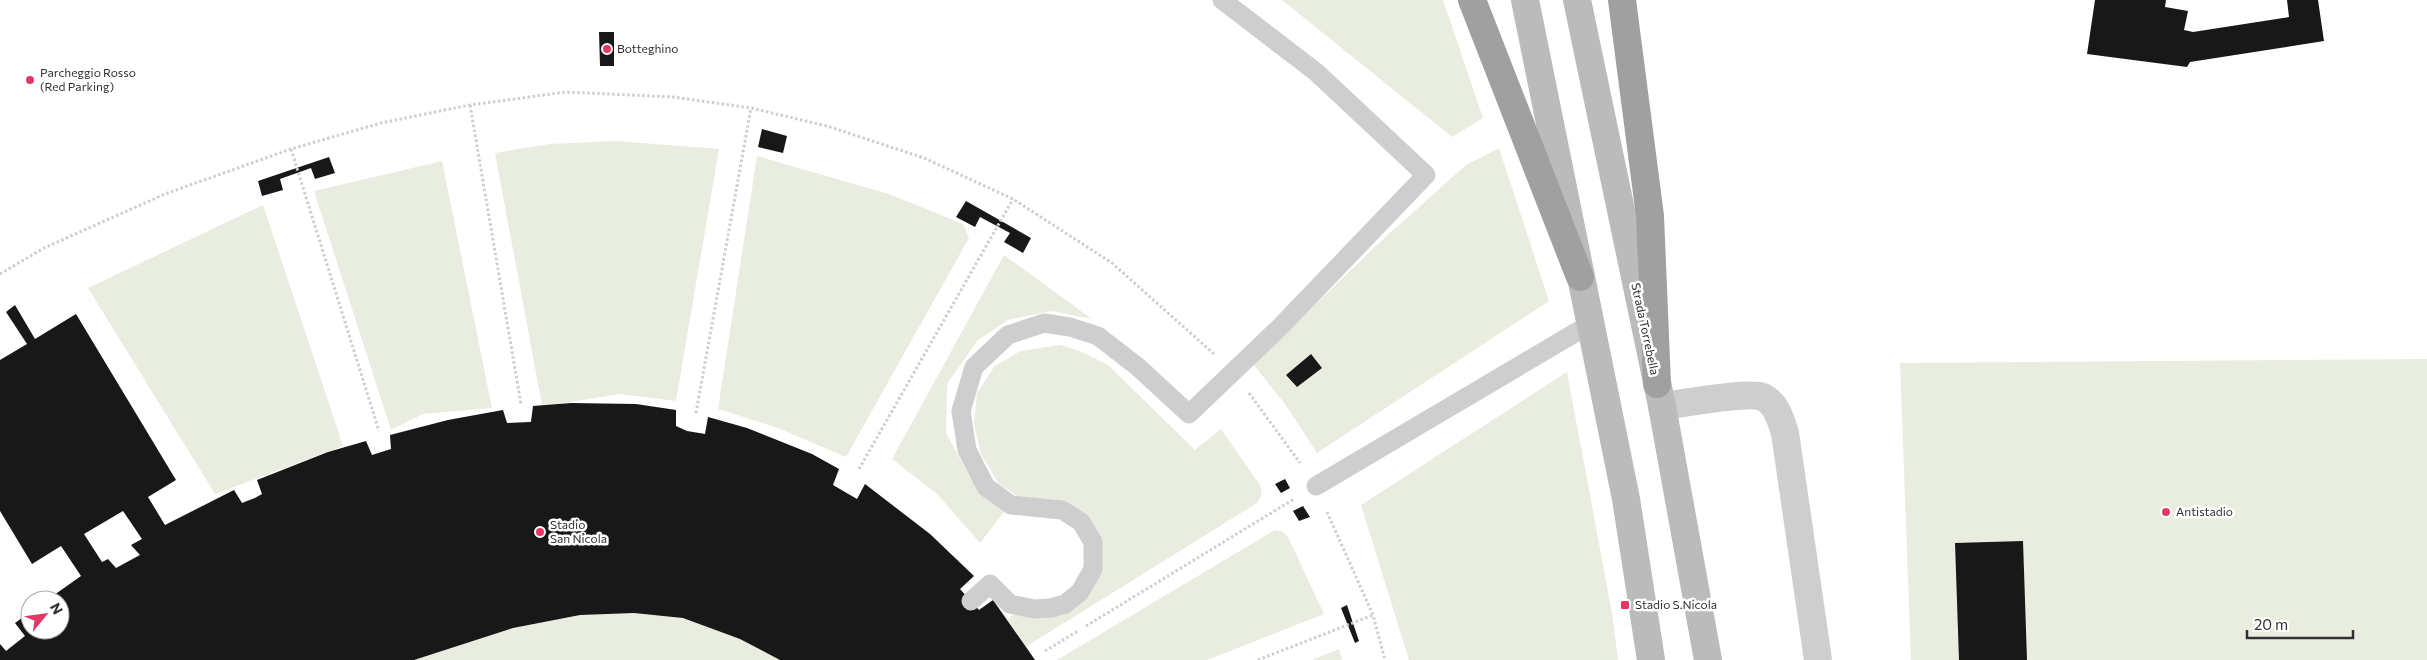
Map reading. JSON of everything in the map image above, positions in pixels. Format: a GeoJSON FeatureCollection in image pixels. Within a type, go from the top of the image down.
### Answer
{"type":"FeatureCollection","features":[{"type":"Feature","properties":{"kind":"highway"},"geometry":{"type":"LineString","coordinates":[[1472,0],[1580,278]]}},
{"type":"Feature","properties":{"kind":"highway"},"geometry":{"type":"LineString","coordinates":[[1622,0],[1650,216],[1659,395]]}},
{"type":"Feature","properties":{"kind":"main road"},"geometry":{"type":"LineString","coordinates":[[1525,0],[1626,499],[1651,660]]}},
{"type":"Feature","properties":{"kind":"main road","name":"Strada Torrebella"},"geometry":{"type":"LineString","coordinates":[[1577,0],[1659,395],[1708,660]]}},
{"type":"Feature","properties":{"kind":"street"},"geometry":{"type":"LineString","coordinates":[[1659,395],[1763,398],[1777,410],[1785,434],[1818,660]]}},
{"type":"Feature","properties":{"kind":"lane"},"geometry":{"type":"LineString","coordinates":[[971,601],[990,584],[1010,604],[1034,609],[1051,608],[1064,604],[1080,592],[1093,569],[1093,542],[1081,522],[1062,510],[1011,505],[986,487],[967,450],[961,411],[974,367],[1008,335],[1044,323],[1070,326],[1098,336],[1138,367],[1189,414],[1234,372],[1426,176],[1316,72],[1222,0]]}},
{"type":"Feature","properties":{"kind":"lane"},"geometry":{"type":"LineString","coordinates":[[1316,486],[1590,324]]}},
{"type":"Feature","properties":{"kind":"path"},"geometry":{"type":"LineString","coordinates":[[0,274],[44,248],[166,194],[291,149],[381,123],[470,105],[566,92],[673,97],[751,108],[827,126],[924,158],[1013,199],[1112,263],[1234,372],[1316,486],[1372,615],[1385,660]]}},
{"type":"Feature","properties":{"kind":"path"},"geometry":{"type":"LineString","coordinates":[[470,105],[521,404]]}},
{"type":"Feature","properties":{"kind":"path"},"geometry":{"type":"LineString","coordinates":[[696,413],[751,108]]}},
{"type":"Feature","properties":{"kind":"path"},"geometry":{"type":"LineString","coordinates":[[291,149],[379,431]]}},
{"type":"Feature","properties":{"kind":"path"},"geometry":{"type":"LineString","coordinates":[[859,469],[1013,199]]}},
{"type":"Feature","properties":{"kind":"path"},"geometry":{"type":"LineString","coordinates":[[1045,651],[1316,486]]}},
{"type":"Feature","properties":{"kind":"path"},"geometry":{"type":"LineString","coordinates":[[1258,660],[1372,615]]}},
{"type":"Feature","properties":{"kind":"shaded area"},"geometry":{"type":"Polygon","coordinates":[[[1282,0],[1443,0],[1483,118],[1452,137],[1282,0]]]}},
{"type":"Feature","properties":{"kind":"shaded area","name":"Stadio San Nicola"},"geometry":{"type":"Polygon","coordinates":[[[616,141],[719,149],[676,401],[619,394],[558,404],[636,404],[676,410],[676,426],[687,431],[705,434],[708,417],[759,433],[807,453],[839,469],[833,485],[857,499],[865,484],[930,534],[974,576],[960,589],[979,610],[993,600],[1008,619],[1017,612],[1040,618],[1055,616],[1094,584],[1075,508],[1053,499],[1022,499],[999,484],[981,454],[974,424],[977,393],[994,367],[1020,351],[1061,345],[1080,351],[1108,365],[1195,450],[1221,429],[1260,485],[1262,494],[1257,503],[1027,646],[1035,660],[0,660],[0,644],[6,650],[20,640],[70,640],[70,590],[62,590],[108,559],[116,568],[139,555],[131,545],[174,520],[234,490],[242,503],[262,494],[257,480],[328,452],[372,455],[391,449],[390,435],[448,420],[503,410],[507,423],[531,421],[533,406],[542,405],[495,153],[550,144],[616,141]]]}},
{"type":"Feature","properties":{"kind":"shaded area"},"geometry":{"type":"Polygon","coordinates":[[[1499,148],[1549,301],[1317,453],[1285,404],[1253,364],[1381,241],[1466,165],[1499,148]]]}},
{"type":"Feature","properties":{"kind":"shaded area"},"geometry":{"type":"Polygon","coordinates":[[[757,156],[889,194],[963,224],[969,238],[846,457],[778,428],[718,409],[757,156]]]}},
{"type":"Feature","properties":{"kind":"shaded area"},"geometry":{"type":"Polygon","coordinates":[[[442,161],[492,408],[423,414],[391,430],[314,191],[442,161]]]}},
{"type":"Feature","properties":{"kind":"shaded area"},"geometry":{"type":"Polygon","coordinates":[[[263,205],[343,446],[215,494],[88,288],[263,205]]]}},
{"type":"Feature","properties":{"kind":"shaded area"},"geometry":{"type":"Polygon","coordinates":[[[1004,255],[1092,319],[1051,311],[1008,320],[978,340],[947,384],[946,433],[971,479],[1004,512],[980,543],[937,494],[892,459],[1004,255]]]}},
{"type":"Feature","properties":{"kind":"shaded area","name":"Antistadio"},"geometry":{"type":"Polygon","coordinates":[[[2427,359],[2427,660],[1911,660],[1900,363],[2427,359]]]}},
{"type":"Feature","properties":{"kind":"shaded area"},"geometry":{"type":"Polygon","coordinates":[[[1567,372],[1612,613],[1618,660],[1409,660],[1361,505],[1567,372]]]}},
{"type":"Feature","properties":{"kind":"shaded area"},"geometry":{"type":"Polygon","coordinates":[[[1275,530],[1282,531],[1288,537],[1324,614],[1207,660],[1057,660],[1275,530]]]}},
{"type":"Feature","properties":{"kind":"shaded area","name":"Stadio San Nicola"},"geometry":{"type":"Polygon","coordinates":[[[20,619],[20,630],[15,623],[20,619]]]}},
{"type":"Feature","properties":{"kind":"shaded area"},"geometry":{"type":"Polygon","coordinates":[[[1339,649],[1342,660],[1312,660],[1339,649]]]}},
{"type":"Feature","properties":{"kind":"building"},"geometry":{"type":"Polygon","coordinates":[[[2095,0],[2166,0],[2165,7],[2188,11],[2184,30],[2193,32],[2289,17],[2287,0],[2318,0],[2324,41],[2190,62],[2187,67],[2087,54],[2095,0]]]}},
{"type":"Feature","properties":{"kind":"building","name":"Botteghino"},"geometry":{"type":"Polygon","coordinates":[[[599,32],[614,32],[614,66],[600,66],[599,32]]]}},
{"type":"Feature","properties":{"kind":"building"},"geometry":{"type":"Polygon","coordinates":[[[762,129],[787,136],[783,153],[758,147],[762,129]]]}},
{"type":"Feature","properties":{"kind":"building"},"geometry":{"type":"Polygon","coordinates":[[[329,157],[335,173],[315,179],[311,168],[280,179],[283,190],[262,196],[258,181],[329,157]]]}},
{"type":"Feature","properties":{"kind":"building"},"geometry":{"type":"Polygon","coordinates":[[[966,201],[1031,238],[1023,253],[1004,242],[1010,233],[980,217],[975,227],[956,217],[966,201]]]}},
{"type":"Feature","properties":{"kind":"building","name":"Stadio San Nicola"},"geometry":{"type":"Polygon","coordinates":[[[15,305],[35,339],[76,314],[176,480],[148,497],[165,525],[234,490],[242,503],[255,498],[262,494],[257,480],[328,452],[366,441],[372,455],[391,449],[390,435],[448,420],[503,410],[507,423],[531,422],[533,406],[571,403],[636,404],[676,410],[676,426],[687,431],[705,434],[708,417],[747,428],[812,454],[839,469],[833,485],[857,499],[865,484],[930,534],[974,576],[960,589],[979,610],[993,600],[1035,660],[780,660],[740,639],[683,618],[634,613],[580,615],[513,628],[414,660],[0,660],[0,644],[6,651],[20,640],[70,640],[70,590],[61,590],[81,576],[61,546],[32,564],[0,511],[0,360],[27,344],[6,312],[15,305]],[[123,511],[84,534],[102,562],[108,559],[116,568],[140,555],[131,545],[142,539],[123,511]]]}},
{"type":"Feature","properties":{"kind":"building"},"geometry":{"type":"Polygon","coordinates":[[[1311,354],[1322,368],[1297,387],[1286,375],[1311,354]]]}},
{"type":"Feature","properties":{"kind":"building"},"geometry":{"type":"Polygon","coordinates":[[[1285,479],[1290,488],[1281,493],[1275,484],[1285,479]]]}},
{"type":"Feature","properties":{"kind":"building"},"geometry":{"type":"Polygon","coordinates":[[[1303,506],[1310,517],[1299,521],[1293,511],[1303,506]]]}},
{"type":"Feature","properties":{"kind":"building"},"geometry":{"type":"Polygon","coordinates":[[[2023,541],[2027,660],[1959,660],[1955,543],[2023,541]]]}},
{"type":"Feature","properties":{"kind":"building"},"geometry":{"type":"Polygon","coordinates":[[[1347,605],[1359,641],[1355,643],[1341,608],[1347,605]]]}},
{"type":"Feature","properties":{"kind":"building","name":"Stadio San Nicola"},"geometry":{"type":"Polygon","coordinates":[[[20,619],[20,630],[15,623],[20,619]]]}},
{"type":"Feature","properties":{"kind":"place","name":"Botteghino"},"geometry":{"type":"Point","coordinates":[607,49]}},
{"type":"Feature","properties":{"kind":"place","name":"Parcheggio Rosso (Red Parking)"},"geometry":{"type":"Point","coordinates":[30,80]}},
{"type":"Feature","properties":{"kind":"place","name":"Antistadio"},"geometry":{"type":"Point","coordinates":[2166,512]}},
{"type":"Feature","properties":{"kind":"place","name":"Stadio San Nicola"},"geometry":{"type":"Point","coordinates":[540,532]}},
{"type":"Feature","properties":{"kind":"place","name":"Stadio S.Nicola"},"geometry":{"type":"Point","coordinates":[1625,605]}}]}
